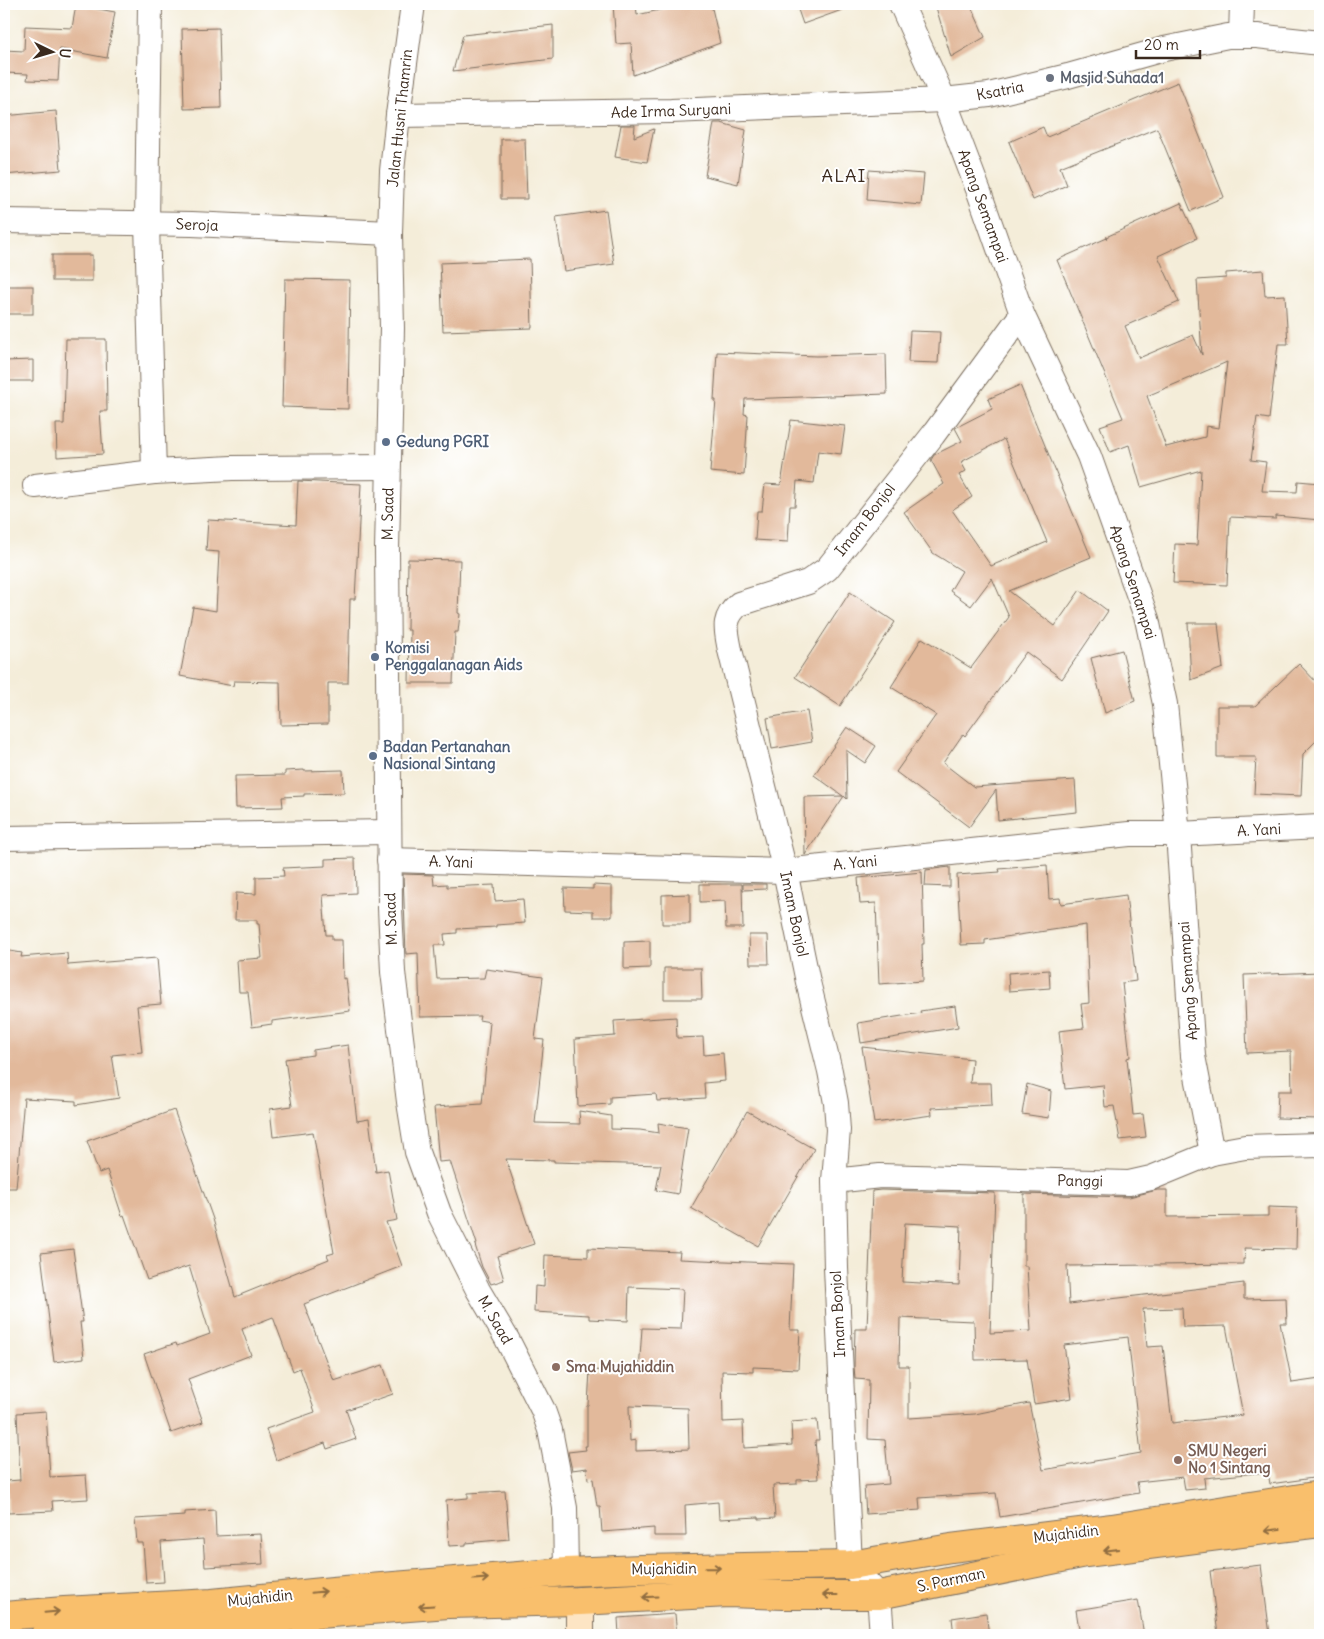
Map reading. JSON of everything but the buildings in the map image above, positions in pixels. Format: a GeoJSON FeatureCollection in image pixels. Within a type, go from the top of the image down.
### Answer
{"type":"FeatureCollection","features":[{"type":"Feature","properties":{"kind":"main road","name":"Mujahidin"},"geometry":{"type":"LineString","coordinates":[[4,1616],[212,1602],[566,1572],[850,1565],[951,1548],[1112,1528],[1320,1495]]}},
{"type":"Feature","properties":{"kind":"main road","name":"S. Parman"},"geometry":{"type":"LineString","coordinates":[[580,1601],[728,1593],[879,1595],[1086,1553],[1320,1523]]}},
{"type":"Feature","properties":{"kind":"main road","name":"Mujahidin"},"geometry":{"type":"LineString","coordinates":[[45,1635],[206,1631],[305,1615],[448,1604],[580,1601]]}},
{"type":"Feature","properties":{"kind":"street"},"geometry":{"type":"LineString","coordinates":[[150,4],[147,223],[154,472]]}},
{"type":"Feature","properties":{"kind":"street","name":"Jalan Husni Thamrin"},"geometry":{"type":"LineString","coordinates":[[390,232],[392,171],[413,4]]}},
{"type":"Feature","properties":{"kind":"street","name":"Apang Semampai"},"geometry":{"type":"LineString","coordinates":[[901,4],[944,100],[1022,314],[1089,456],[1147,619],[1165,704],[1178,834],[1193,1056],[1212,1153]]}},
{"type":"Feature","properties":{"kind":"street"},"geometry":{"type":"LineString","coordinates":[[1241,35],[1242,4]]}},
{"type":"Feature","properties":{"kind":"street","name":"Ksatria"},"geometry":{"type":"LineString","coordinates":[[944,100],[988,95],[1068,76],[1187,43],[1228,36],[1241,35],[1320,43]]}},
{"type":"Feature","properties":{"kind":"street","name":"Ade Irma Suryani"},"geometry":{"type":"LineString","coordinates":[[398,115],[671,112],[944,100]]}},
{"type":"Feature","properties":{"kind":"street","name":"Seroja"},"geometry":{"type":"LineString","coordinates":[[4,221],[147,223],[390,232]]}},
{"type":"Feature","properties":{"kind":"street","name":"M. Saad"},"geometry":{"type":"LineString","coordinates":[[390,232],[392,328],[387,560],[390,908],[393,972],[409,1102],[417,1152],[439,1213],[478,1290],[507,1339],[543,1410],[550,1430],[565,1508],[566,1572]]}},
{"type":"Feature","properties":{"kind":"street","name":"Imam Bonjol"},"geometry":{"type":"LineString","coordinates":[[850,1565],[837,1287],[834,1181],[838,1130],[834,1095],[785,871],[730,650],[727,618],[739,604],[808,582],[827,570],[932,435],[1022,314]]}},
{"type":"Feature","properties":{"kind":"street"},"geometry":{"type":"LineString","coordinates":[[35,486],[154,472],[232,468],[388,467]]}},
{"type":"Feature","properties":{"kind":"street","name":"A. Yani"},"geometry":{"type":"LineString","coordinates":[[389,860],[785,871],[1128,834],[1178,834],[1320,827]]}},
{"type":"Feature","properties":{"kind":"street"},"geometry":{"type":"LineString","coordinates":[[4,838],[389,832]]}},
{"type":"Feature","properties":{"kind":"street","name":"Panggi"},"geometry":{"type":"LineString","coordinates":[[834,1181],[880,1176],[1129,1183],[1151,1178],[1212,1153],[1246,1147],[1320,1145]]}},
{"type":"Feature","properties":{"kind":"street"},"geometry":{"type":"LineString","coordinates":[[850,1565],[879,1595],[882,1635]]}},
{"type":"Feature","properties":{"kind":"street"},"geometry":{"type":"LineString","coordinates":[[580,1601],[580,1635]]}},
{"type":"Feature","properties":{"kind":"place","name":"Masjid Suhada1"},"geometry":{"type":"Point","coordinates":[1050,78]}},
{"type":"Feature","properties":{"kind":"place","name":"Gedung PGRI"},"geometry":{"type":"Point","coordinates":[386,442]}},
{"type":"Feature","properties":{"kind":"place","name":"Komisi Penggalanagan Aids"},"geometry":{"type":"Point","coordinates":[375,657]}},
{"type":"Feature","properties":{"kind":"place","name":"Badan Pertanahan Nasional Sintang"},"geometry":{"type":"Point","coordinates":[373,756]}},
{"type":"Feature","properties":{"kind":"place","name":"Sma Mujahiddin"},"geometry":{"type":"Point","coordinates":[556,1367]}},
{"type":"Feature","properties":{"kind":"place","name":"SMU Negeri No 1 Sintang"},"geometry":{"type":"Point","coordinates":[1178,1460]}},
{"type":"Feature","properties":{"kind":"district","name":"ALAI"},"geometry":{"type":"Point","coordinates":[844,176]}}]}
